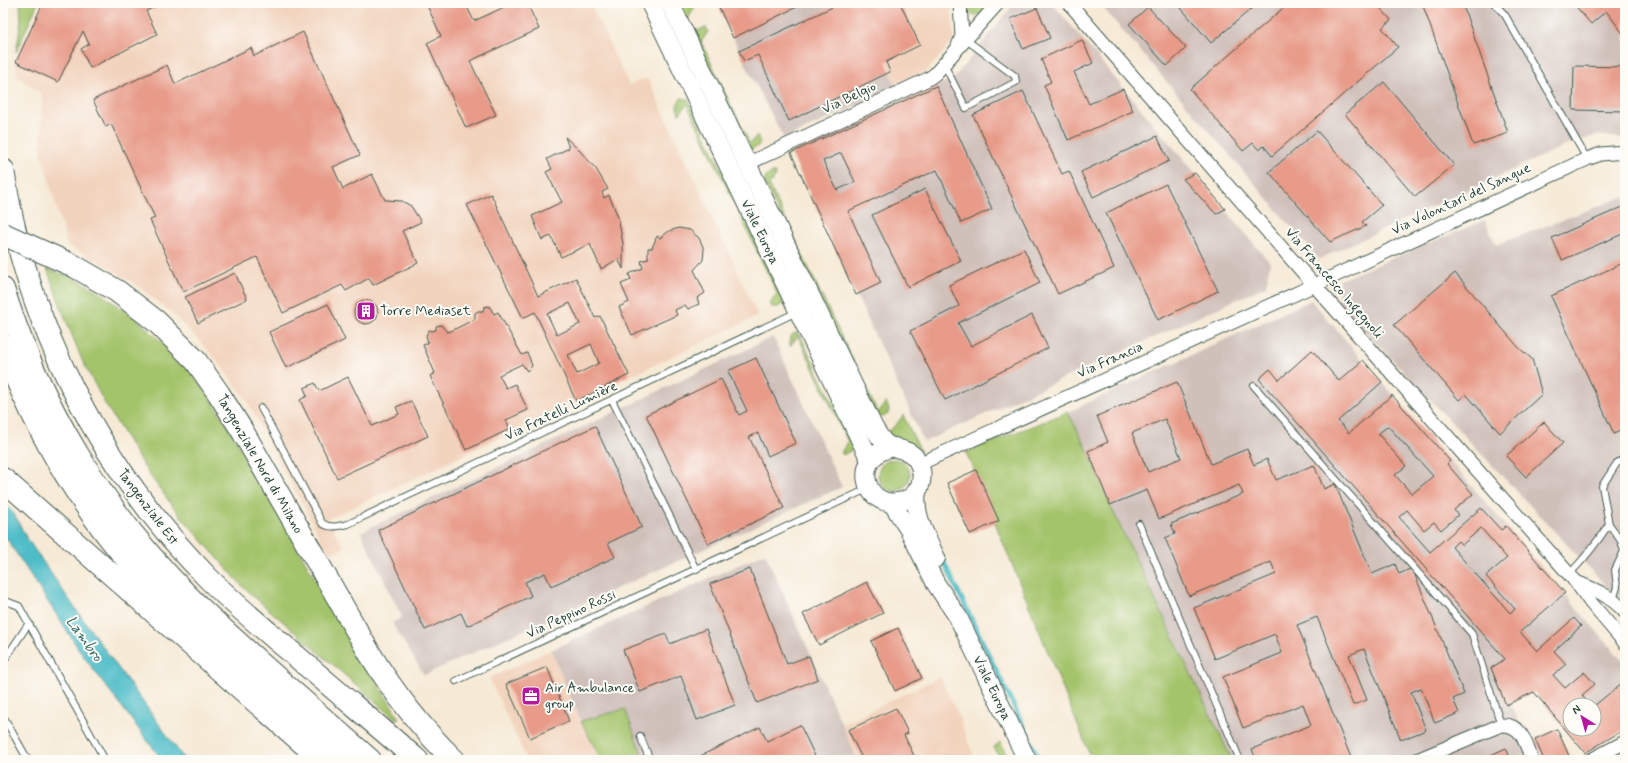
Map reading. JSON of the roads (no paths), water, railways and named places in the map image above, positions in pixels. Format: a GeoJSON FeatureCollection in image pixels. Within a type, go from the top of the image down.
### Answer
{"type":"FeatureCollection","features":[{"type":"Feature","properties":{"kind":"highway","name":"Tangenziale Est"},"geometry":{"type":"LineString","coordinates":[[3,170],[20,253],[46,329],[79,401],[127,481],[168,534],[222,592],[417,760]]}},
{"type":"Feature","properties":{"kind":"highway","name":"Tangenziale Nord di Milano"},"geometry":{"type":"LineString","coordinates":[[3,234],[74,266],[117,292],[151,318],[196,361],[243,432],[358,634],[388,683],[423,728],[454,760]]}},
{"type":"Feature","properties":{"kind":"highway","name":"Tangenziale Est"},"geometry":{"type":"LineString","coordinates":[[3,290],[28,358],[55,414],[93,479],[134,535],[160,567],[203,611],[370,760]]}},
{"type":"Feature","properties":{"kind":"highway"},"geometry":{"type":"LineString","coordinates":[[3,346],[17,380],[47,441],[83,501],[130,564],[156,592],[185,619],[345,760]]}},
{"type":"Feature","properties":{"kind":"highway"},"geometry":{"type":"LineString","coordinates":[[3,479],[322,760]]}},
{"type":"Feature","properties":{"kind":"street","name":"Viale Europa"},"geometry":{"type":"LineString","coordinates":[[650,3],[870,460]]}},
{"type":"Feature","properties":{"kind":"street","name":"Viale Europa"},"geometry":{"type":"LineString","coordinates":[[670,3],[874,428],[882,440],[911,453],[919,464],[922,472],[921,482],[917,490],[915,502],[920,524],[946,579],[958,617]]}},
{"type":"Feature","properties":{"kind":"street","name":"Via Belgio"},"geometry":{"type":"LineString","coordinates":[[960,3],[964,38]]}},
{"type":"Feature","properties":{"kind":"street","name":"Via Belgio"},"geometry":{"type":"LineString","coordinates":[[747,164],[928,79],[935,74],[956,50],[964,38],[998,3]]}},
{"type":"Feature","properties":{"kind":"street","name":"Via Francesco Ingegnoli"},"geometry":{"type":"LineString","coordinates":[[1069,3],[1314,285],[1573,578],[1591,603],[1625,643]]}},
{"type":"Feature","properties":{"kind":"street","name":"Via Volontari del Sangue"},"geometry":{"type":"LineString","coordinates":[[1314,285],[1587,159],[1601,154],[1625,152]]}},
{"type":"Feature","properties":{"kind":"street","name":"Via Francia"},"geometry":{"type":"LineString","coordinates":[[919,464],[1314,285]]}},
{"type":"Feature","properties":{"kind":"street"},"geometry":{"type":"LineString","coordinates":[[895,447],[881,451],[870,460],[866,469],[866,479],[869,488],[875,496],[883,501],[892,503],[904,501],[910,498],[917,490]]}},
{"type":"Feature","properties":{"kind":"street","name":"Viale Europa"},"geometry":{"type":"LineString","coordinates":[[892,503],[909,530],[936,584],[958,617],[1027,760]]}},
{"type":"Feature","properties":{"kind":"street","name":"Via Francesco Ingegnoli"},"geometry":{"type":"LineString","coordinates":[[1573,578],[1605,594],[1625,612]]}},
{"type":"Feature","properties":{"kind":"street"},"geometry":{"type":"LineString","coordinates":[[1417,760],[1501,724],[1510,724],[1518,729],[1532,760]]}},
{"type":"Feature","properties":{"kind":"street"},"geometry":{"type":"LineString","coordinates":[[1591,760],[1625,742]]}},
{"type":"Feature","properties":{"kind":"lane"},"geometry":{"type":"LineString","coordinates":[[1494,3],[1505,15],[1587,159]]}},
{"type":"Feature","properties":{"kind":"lane"},"geometry":{"type":"LineString","coordinates":[[944,64],[966,108],[1016,82],[1015,76],[964,38]]}},
{"type":"Feature","properties":{"kind":"lane","name":"Via Fratelli Lumière"},"geometry":{"type":"LineString","coordinates":[[261,408],[322,523],[332,527],[348,524],[798,312]]}},
{"type":"Feature","properties":{"kind":"lane"},"geometry":{"type":"LineString","coordinates":[[1254,386],[1472,634],[1501,724]]}},
{"type":"Feature","properties":{"kind":"lane"},"geometry":{"type":"LineString","coordinates":[[612,400],[696,569]]}},
{"type":"Feature","properties":{"kind":"lane"},"geometry":{"type":"LineString","coordinates":[[1613,600],[1617,587],[1615,570],[1624,551],[1621,541],[1609,524],[1602,486],[1617,463],[1625,458]]}},
{"type":"Feature","properties":{"kind":"lane","name":"Via Peppino Rossi"},"geometry":{"type":"LineString","coordinates":[[456,681],[869,488]]}},
{"type":"Feature","properties":{"kind":"lane"},"geometry":{"type":"LineString","coordinates":[[1139,524],[1240,760]]}},
{"type":"Feature","properties":{"kind":"lane"},"geometry":{"type":"LineString","coordinates":[[1573,578],[1580,564],[1609,524]]}},
{"type":"Feature","properties":{"kind":"lane"},"geometry":{"type":"LineString","coordinates":[[3,600],[19,606],[105,760]]}},
{"type":"Feature","properties":{"kind":"lane"},"geometry":{"type":"LineString","coordinates":[[3,662],[29,623]]}},
{"type":"Feature","properties":{"kind":"lane"},"geometry":{"type":"LineString","coordinates":[[3,716],[28,760]]}},
{"type":"Feature","properties":{"kind":"lane"},"geometry":{"type":"LineString","coordinates":[[640,736],[650,760]]}},
{"type":"Feature","properties":{"kind":"water","name":"Lambro"},"geometry":{"type":"Polygon","coordinates":[[[3,492],[26,537],[77,611],[185,760],[162,760],[84,657],[3,533],[3,492]]]}},
{"type":"Feature","properties":{"kind":"waterway"},"geometry":{"type":"LineString","coordinates":[[941,556],[1040,760]]}},
{"type":"Feature","properties":{"kind":"place","name":"Torre Mediaset"},"geometry":{"type":"Point","coordinates":[366,311]}},
{"type":"Feature","properties":{"kind":"place","name":"Air Ambulance group"},"geometry":{"type":"Point","coordinates":[531,696]}}]}
